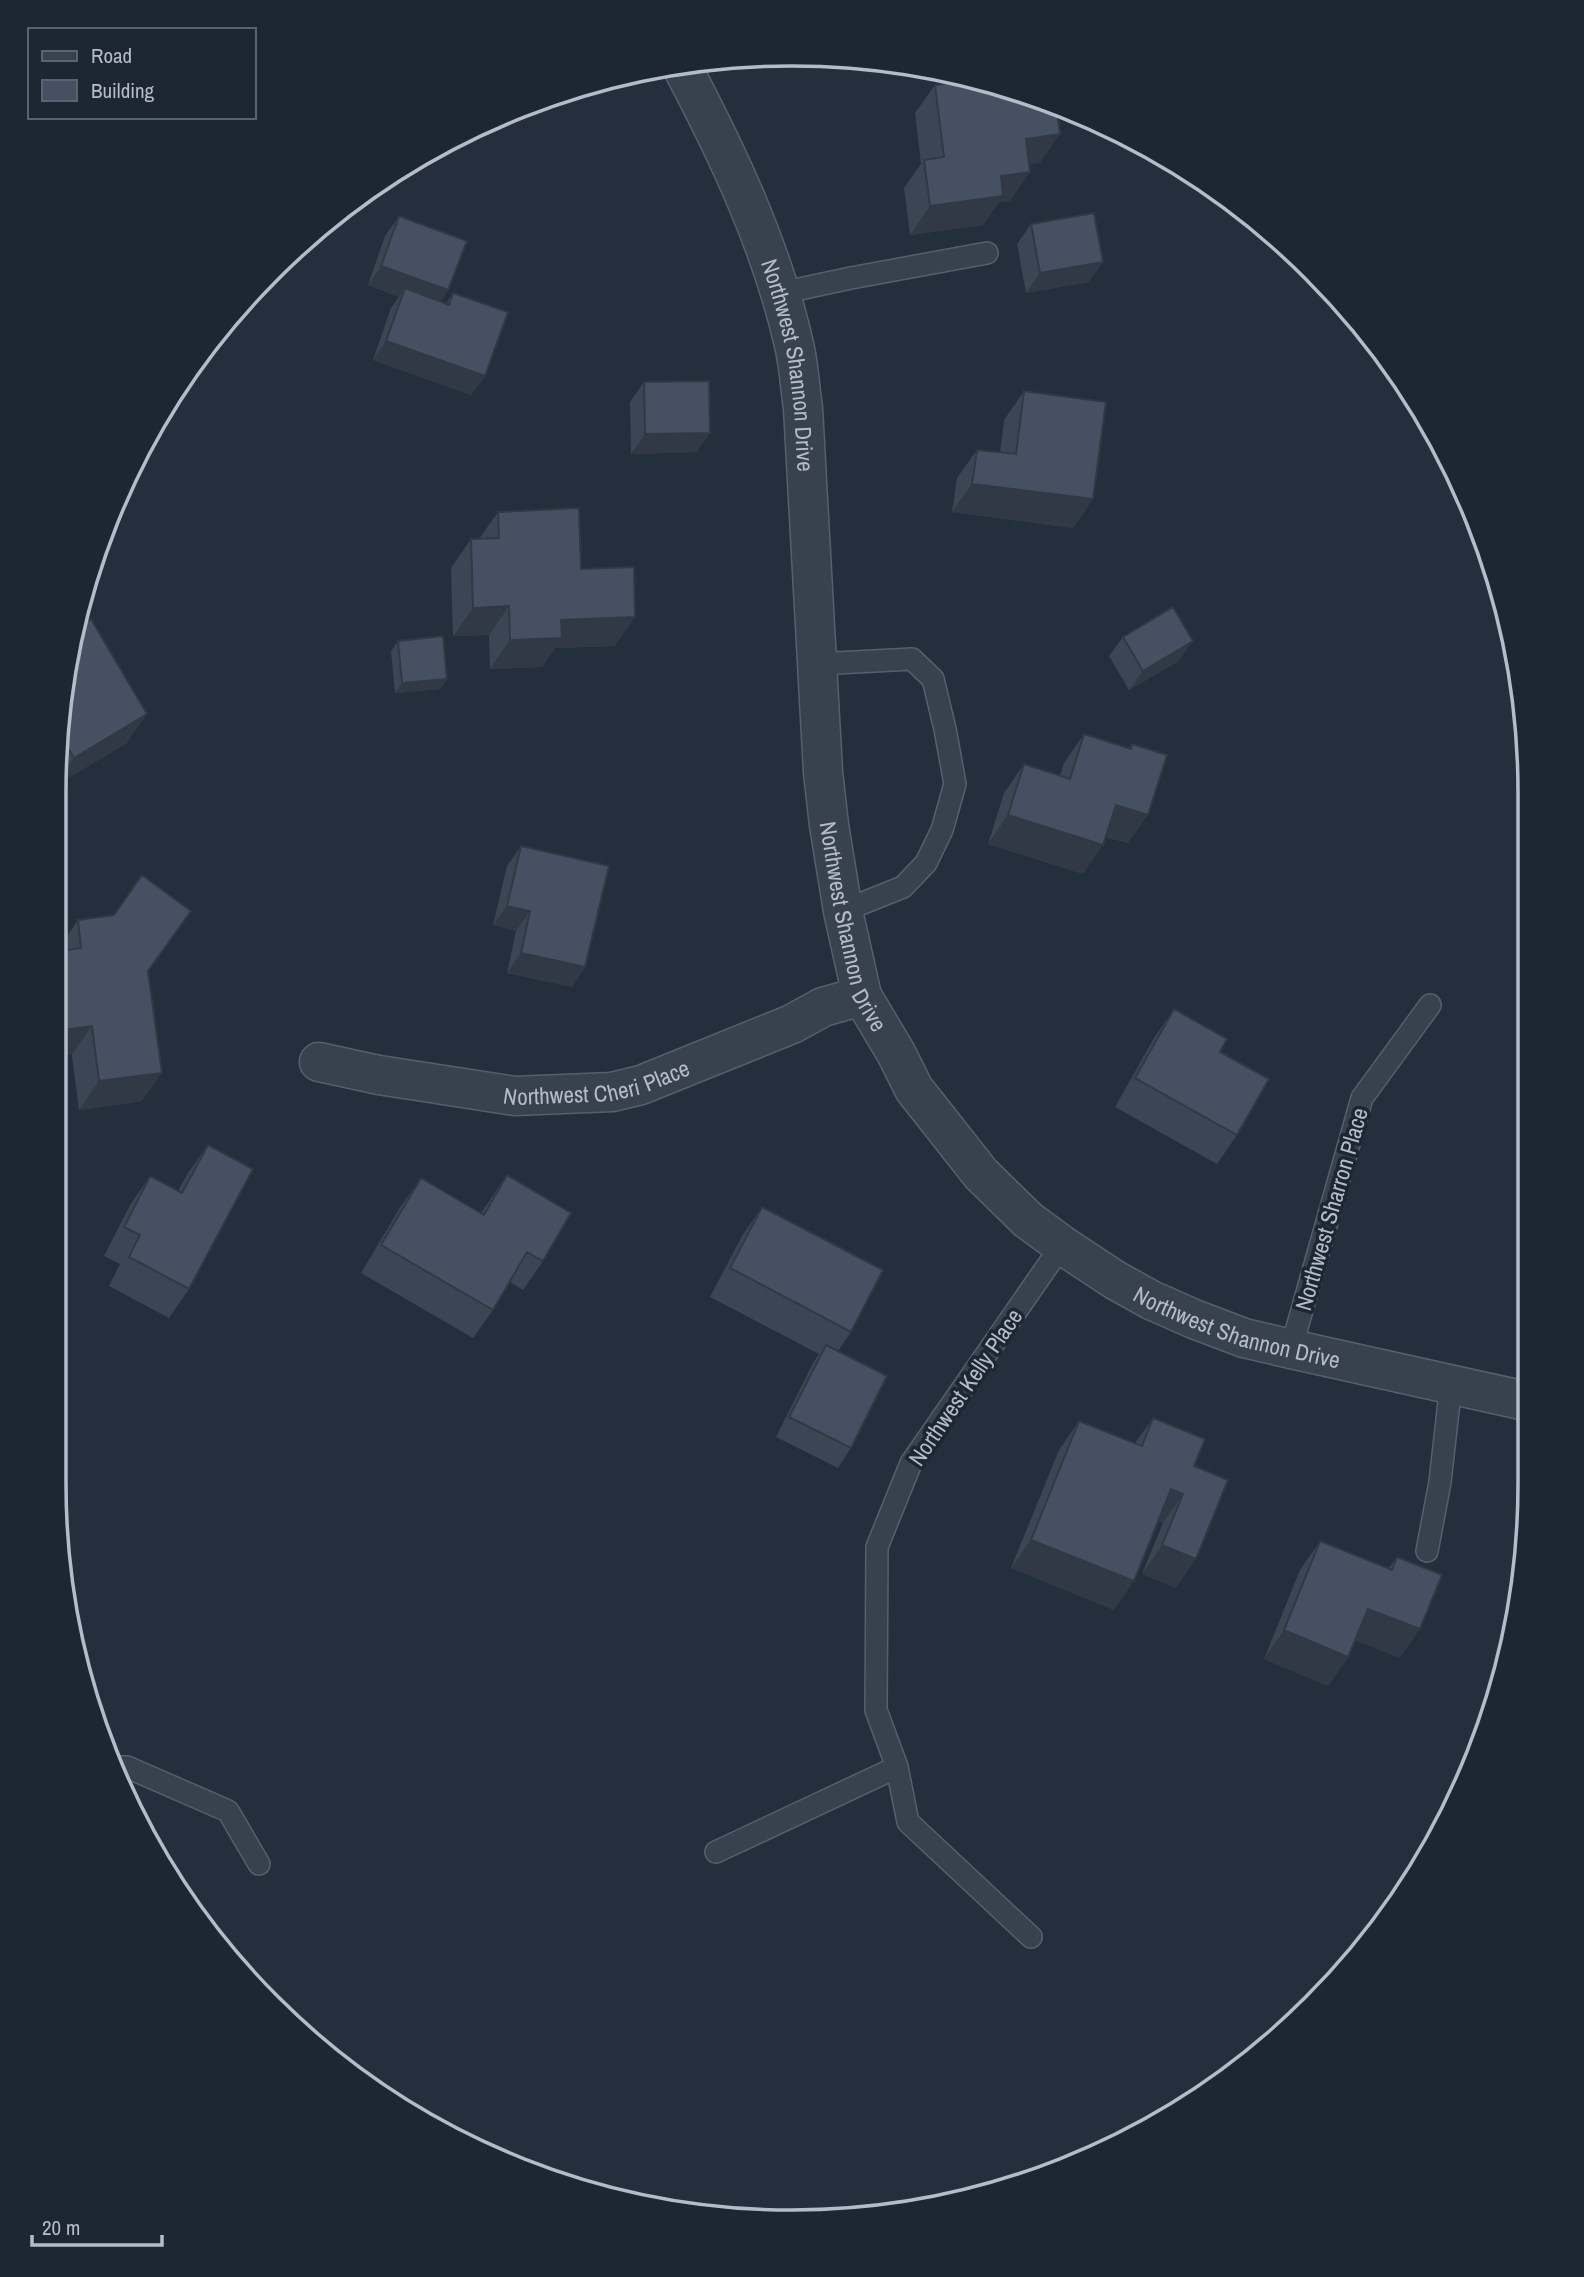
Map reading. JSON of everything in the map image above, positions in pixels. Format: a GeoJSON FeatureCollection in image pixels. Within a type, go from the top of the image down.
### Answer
{"type":"FeatureCollection","features":[{"type":"Feature","properties":{"kind":"street","name":"Northwest Shannon Drive"},"geometry":{"type":"LineString","coordinates":[[686,75],[747,198],[781,293],[795,352],[803,408],[829,825],[843,911],[862,996],[914,1089],[981,1174],[1028,1220],[1115,1280],[1151,1300],[1194,1320],[1244,1338],[1518,1399]]}},
{"type":"Feature","properties":{"kind":"street","name":"Northwest Cheri Place"},"geometry":{"type":"LineString","coordinates":[[319,1062],[379,1075],[515,1096],[612,1092],[641,1085],[792,1024],[822,1007],[862,996]]}},
{"type":"Feature","properties":{"kind":"lane"},"geometry":{"type":"LineString","coordinates":[[781,293],[987,253]]}},
{"type":"Feature","properties":{"kind":"lane"},"geometry":{"type":"LineString","coordinates":[[817,664],[912,659],[933,680],[946,729],[955,783],[942,830],[926,863],[903,887],[843,911]]}},
{"type":"Feature","properties":{"kind":"lane","name":"Northwest Sharron Place"},"geometry":{"type":"LineString","coordinates":[[1291,1349],[1362,1098],[1430,1005]]}},
{"type":"Feature","properties":{"kind":"lane","name":"Northwest Kelly Place"},"geometry":{"type":"LineString","coordinates":[[1031,1937],[908,1822],[897,1768],[876,1710],[877,1547],[911,1463],[1062,1245]]}},
{"type":"Feature","properties":{"kind":"lane"},"geometry":{"type":"LineString","coordinates":[[1427,1551],[1440,1482],[1451,1384]]}},
{"type":"Feature","properties":{"kind":"lane"},"geometry":{"type":"LineString","coordinates":[[124,1768],[228,1811],[259,1864]]}},
{"type":"Feature","properties":{"kind":"lane"},"geometry":{"type":"LineString","coordinates":[[716,1852],[897,1768]]}},
{"type":"Feature","properties":{"kind":"building"},"geometry":{"type":"Polygon","coordinates":[[[948,83],[980,91],[1058,117],[1060,134],[1026,139],[1030,172],[1001,176],[1003,196],[930,206],[924,160],[944,157],[935,85],[948,83]]]}},
{"type":"Feature","properties":{"kind":"building"},"geometry":{"type":"Polygon","coordinates":[[[1094,213],[1103,262],[1040,273],[1031,224],[1094,213]]]}},
{"type":"Feature","properties":{"kind":"building"},"geometry":{"type":"Polygon","coordinates":[[[399,216],[467,241],[448,290],[381,266],[399,216]]]}},
{"type":"Feature","properties":{"kind":"building"},"geometry":{"type":"Polygon","coordinates":[[[405,288],[449,305],[453,293],[508,312],[485,376],[386,341],[405,288]]]}},
{"type":"Feature","properties":{"kind":"building"},"geometry":{"type":"Polygon","coordinates":[[[709,381],[710,433],[645,434],[644,382],[709,381]]]}},
{"type":"Feature","properties":{"kind":"building"},"geometry":{"type":"Polygon","coordinates":[[[1024,391],[1106,402],[1093,499],[972,484],[977,450],[1016,454],[1024,391]]]}},
{"type":"Feature","properties":{"kind":"building"},"geometry":{"type":"Polygon","coordinates":[[[579,508],[581,569],[634,567],[635,617],[561,620],[562,638],[510,640],[509,606],[473,608],[471,539],[499,538],[498,512],[579,508]]]}},
{"type":"Feature","properties":{"kind":"building"},"geometry":{"type":"Polygon","coordinates":[[[1173,607],[1193,641],[1143,671],[1123,637],[1173,607]]]}},
{"type":"Feature","properties":{"kind":"building"},"geometry":{"type":"Polygon","coordinates":[[[91,619],[147,714],[74,758],[68,745],[80,650],[87,621],[91,619]]]}},
{"type":"Feature","properties":{"kind":"building"},"geometry":{"type":"Polygon","coordinates":[[[443,636],[447,679],[402,683],[398,641],[443,636]]]}},
{"type":"Feature","properties":{"kind":"building"},"geometry":{"type":"Polygon","coordinates":[[[1084,734],[1131,749],[1132,744],[1167,755],[1148,815],[1116,805],[1103,845],[1008,815],[1024,764],[1070,779],[1084,734]]]}},
{"type":"Feature","properties":{"kind":"building"},"geometry":{"type":"Polygon","coordinates":[[[521,846],[609,866],[585,967],[521,953],[530,911],[507,906],[521,846]]]}},
{"type":"Feature","properties":{"kind":"building"},"geometry":{"type":"Polygon","coordinates":[[[142,875],[191,911],[148,971],[162,1073],[99,1081],[92,1026],[66,1029],[66,950],[81,948],[78,920],[114,915],[142,875]]]}},
{"type":"Feature","properties":{"kind":"building"},"geometry":{"type":"Polygon","coordinates":[[[1174,1009],[1227,1039],[1220,1052],[1269,1079],[1237,1135],[1135,1078],[1174,1009]]]}},
{"type":"Feature","properties":{"kind":"building"},"geometry":{"type":"Polygon","coordinates":[[[208,1145],[253,1169],[189,1289],[129,1257],[140,1235],[124,1227],[150,1176],[182,1193],[208,1145]]]}},
{"type":"Feature","properties":{"kind":"building"},"geometry":{"type":"Polygon","coordinates":[[[507,1175],[571,1213],[543,1261],[527,1252],[493,1310],[381,1245],[421,1178],[484,1215],[507,1175]]]}},
{"type":"Feature","properties":{"kind":"building"},"geometry":{"type":"Polygon","coordinates":[[[762,1207],[883,1270],[851,1332],[730,1268],[762,1207]]]}},
{"type":"Feature","properties":{"kind":"building"},"geometry":{"type":"Polygon","coordinates":[[[826,1345],[887,1376],[851,1448],[789,1417],[826,1345]]]}},
{"type":"Feature","properties":{"kind":"building"},"geometry":{"type":"Polygon","coordinates":[[[1153,1418],[1205,1439],[1194,1466],[1228,1480],[1196,1559],[1162,1545],[1183,1494],[1171,1489],[1134,1581],[1031,1540],[1079,1421],[1142,1446],[1153,1418]]]}},
{"type":"Feature","properties":{"kind":"building"},"geometry":{"type":"Polygon","coordinates":[[[1320,1541],[1392,1570],[1397,1557],[1442,1575],[1420,1629],[1368,1609],[1348,1657],[1284,1630],[1320,1541]]]}}]}
